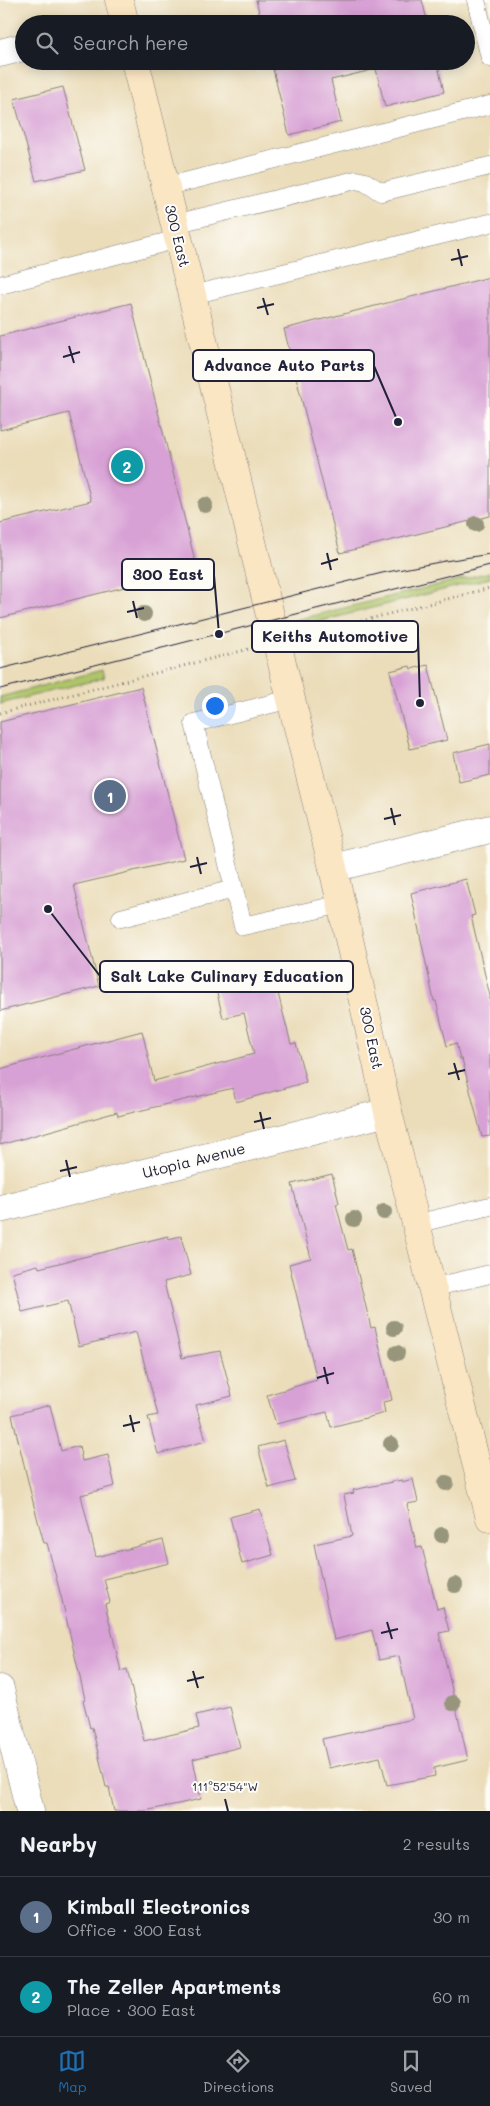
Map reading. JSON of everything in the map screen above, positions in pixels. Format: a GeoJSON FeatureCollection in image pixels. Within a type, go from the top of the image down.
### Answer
{"type":"FeatureCollection","features":[{"type":"Feature","properties":{"kind":"street"},"geometry":{"type":"LineString","coordinates":[[0,53],[15,49]]}},
{"type":"Feature","properties":{"kind":"street","name":"300 East"},"geometry":{"type":"LineString","coordinates":[[137,70],[342,904],[415,1224],[483,1460],[490,1518]]}},
{"type":"Feature","properties":{"kind":"street"},"geometry":{"type":"LineString","coordinates":[[333,868],[490,829]]}},
{"type":"Feature","properties":{"kind":"street","name":"Utopia Avenue"},"geometry":{"type":"LineString","coordinates":[[0,1209],[388,1112]]}},
{"type":"Feature","properties":{"kind":"street"},"geometry":{"type":"LineString","coordinates":[[0,1689],[30,1811]]}},
{"type":"Feature","properties":{"kind":"lane"},"geometry":{"type":"LineString","coordinates":[[476,0],[490,58]]}},
{"type":"Feature","properties":{"kind":"lane"},"geometry":{"type":"LineString","coordinates":[[166,187],[490,104]]}},
{"type":"Feature","properties":{"kind":"lane"},"geometry":{"type":"LineString","coordinates":[[0,286],[176,232],[228,211],[356,180],[365,182],[381,192],[490,166]]}},
{"type":"Feature","properties":{"kind":"lane"},"geometry":{"type":"LineString","coordinates":[[192,296],[490,223]]}},
{"type":"Feature","properties":{"kind":"lane"},"geometry":{"type":"LineString","coordinates":[[291,699],[194,723],[243,926],[342,904]]}},
{"type":"Feature","properties":{"kind":"lane"},"geometry":{"type":"LineString","coordinates":[[121,918],[234,889]]}},
{"type":"Feature","properties":{"kind":"lane"},"geometry":{"type":"LineString","coordinates":[[415,1224],[490,1206]]}},
{"type":"Feature","properties":{"kind":"lane"},"geometry":{"type":"LineString","coordinates":[[432,1288],[490,1274]]}},
{"type":"Feature","properties":{"kind":"path"},"geometry":{"type":"LineString","coordinates":[[296,637],[490,588]]}},
{"type":"Feature","properties":{"kind":"path"},"geometry":{"type":"LineString","coordinates":[[0,713],[258,647]]}},
{"type":"Feature","properties":{"kind":"green space"},"geometry":{"type":"Polygon","coordinates":[[[490,572],[490,578],[294,628],[291,621],[490,572]]]}},
{"type":"Feature","properties":{"kind":"green space"},"geometry":{"type":"Polygon","coordinates":[[[102,670],[104,678],[0,704],[0,697],[102,670]]]}},
{"type":"Feature","properties":{"kind":"building"},"geometry":{"type":"Polygon","coordinates":[[[256,0],[422,0],[426,15],[260,15],[256,0]]]}},
{"type":"Feature","properties":{"kind":"building"},"geometry":{"type":"Polygon","coordinates":[[[273,70],[372,70],[331,80],[341,122],[289,135],[273,70]]]}},
{"type":"Feature","properties":{"kind":"building"},"geometry":{"type":"Polygon","coordinates":[[[376,70],[439,70],[444,92],[385,107],[376,70]]]}},
{"type":"Feature","properties":{"kind":"building"},"geometry":{"type":"Polygon","coordinates":[[[63,87],[85,170],[36,181],[14,99],[63,87]]]}},
{"type":"Feature","properties":{"kind":"building"},"geometry":{"type":"Polygon","coordinates":[[[490,277],[490,516],[340,553],[284,329],[490,277]]]}},
{"type":"Feature","properties":{"kind":"building"},"geometry":{"type":"Polygon","coordinates":[[[131,303],[197,569],[0,618],[0,523],[91,501],[69,413],[0,430],[0,336],[131,303]]]}},
{"type":"Feature","properties":{"kind":"building"},"geometry":{"type":"Polygon","coordinates":[[[428,665],[447,740],[410,749],[390,671],[410,666],[411,669],[428,665]]]}},
{"type":"Feature","properties":{"kind":"building"},"geometry":{"type":"Polygon","coordinates":[[[141,687],[184,859],[74,885],[99,986],[0,1011],[0,722],[141,687]]]}},
{"type":"Feature","properties":{"kind":"building"},"geometry":{"type":"Polygon","coordinates":[[[490,744],[490,775],[459,782],[453,753],[490,744]]]}},
{"type":"Feature","properties":{"kind":"building"},"geometry":{"type":"Polygon","coordinates":[[[466,879],[475,915],[471,916],[490,996],[490,1136],[482,1137],[462,1059],[460,1059],[456,1043],[447,1046],[436,1001],[434,1001],[411,893],[466,879]]]}},
{"type":"Feature","properties":{"kind":"building"},"geometry":{"type":"Polygon","coordinates":[[[273,974],[291,1044],[296,1043],[306,1082],[236,1102],[233,1088],[118,1116],[117,1112],[0,1145],[0,1069],[142,1031],[154,1081],[254,1054],[244,1013],[223,1018],[216,989],[273,974]]]}},
{"type":"Feature","properties":{"kind":"building"},"geometry":{"type":"Polygon","coordinates":[[[332,1174],[339,1203],[336,1204],[348,1250],[352,1249],[371,1328],[375,1327],[392,1400],[383,1402],[385,1413],[331,1427],[327,1412],[276,1424],[267,1395],[317,1380],[289,1264],[311,1258],[292,1184],[332,1174]]]}},
{"type":"Feature","properties":{"kind":"building"},"geometry":{"type":"Polygon","coordinates":[[[168,1236],[168,1239],[181,1236],[191,1275],[164,1282],[182,1358],[220,1351],[232,1396],[196,1405],[206,1441],[158,1454],[148,1417],[158,1415],[136,1332],[79,1346],[68,1301],[22,1312],[12,1272],[38,1265],[39,1268],[168,1236]]]}},
{"type":"Feature","properties":{"kind":"building"},"geometry":{"type":"Polygon","coordinates":[[[50,1405],[61,1451],[79,1446],[82,1461],[108,1455],[115,1486],[81,1495],[96,1557],[163,1540],[169,1563],[104,1579],[110,1602],[105,1604],[121,1671],[127,1669],[144,1741],[199,1728],[196,1715],[230,1707],[240,1747],[193,1759],[201,1799],[145,1811],[114,1811],[109,1787],[106,1787],[92,1727],[90,1728],[62,1600],[47,1543],[44,1543],[34,1506],[12,1415],[50,1405]]]}},
{"type":"Feature","properties":{"kind":"building"},"geometry":{"type":"Polygon","coordinates":[[[284,1440],[295,1481],[269,1488],[258,1447],[284,1440]]]}},
{"type":"Feature","properties":{"kind":"building"},"geometry":{"type":"Polygon","coordinates":[[[413,1479],[418,1502],[407,1504],[417,1548],[422,1547],[437,1609],[443,1607],[449,1631],[439,1633],[468,1760],[434,1768],[435,1776],[387,1785],[380,1757],[329,1768],[322,1739],[413,1719],[399,1656],[379,1660],[372,1630],[334,1640],[314,1544],[352,1536],[344,1495],[354,1493],[353,1490],[413,1479]]]}},
{"type":"Feature","properties":{"kind":"building"},"geometry":{"type":"Polygon","coordinates":[[[260,1509],[273,1555],[242,1564],[230,1517],[260,1509]]]}},
{"type":"Feature","properties":{"kind":"tram line"},"geometry":{"type":"LineString","coordinates":[[0,669],[382,573],[490,554]]}},
{"type":"Feature","properties":{"kind":"tram line"},"geometry":{"type":"LineString","coordinates":[[0,689],[490,565]]}},
{"type":"Feature","properties":{"kind":"place","name":"Advance Auto Parts"},"geometry":{"type":"Point","coordinates":[398,422]}},
{"type":"Feature","properties":{"kind":"place","name":"The Zeller Apartments"},"geometry":{"type":"Point","coordinates":[127,466]}},
{"type":"Feature","properties":{"kind":"place","name":"300 East"},"geometry":{"type":"Point","coordinates":[219,634]}},
{"type":"Feature","properties":{"kind":"place","name":"Keiths Automotive"},"geometry":{"type":"Point","coordinates":[420,703]}},
{"type":"Feature","properties":{"kind":"place","name":"Kimball Electronics"},"geometry":{"type":"Point","coordinates":[110,796]}},
{"type":"Feature","properties":{"kind":"place","name":"Salt Lake Culinary Education"},"geometry":{"type":"Point","coordinates":[48,909]}}]}
